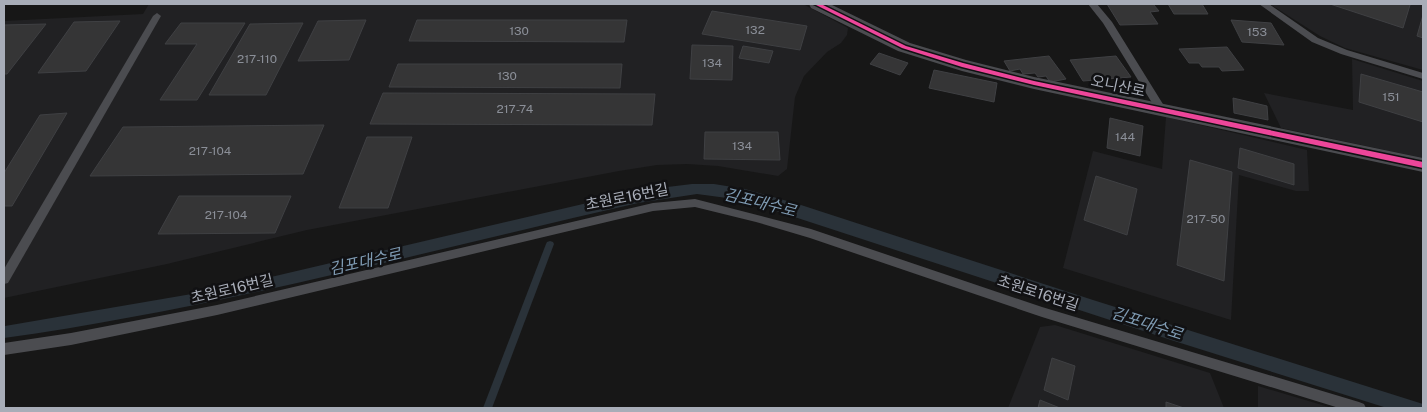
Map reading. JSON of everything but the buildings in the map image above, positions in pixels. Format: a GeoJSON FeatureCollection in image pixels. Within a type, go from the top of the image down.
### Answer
{"type":"FeatureCollection","features":[{"type":"Feature","properties":{"kind":"street","name":"오니산로"},"geometry":{"type":"LineString","coordinates":[[817,4],[904,47],[962,65],[1161,110],[1423,165]]}},
{"type":"Feature","properties":{"kind":"lane"},"geometry":{"type":"LineString","coordinates":[[1092,4],[1108,22],[1161,110]]}},
{"type":"Feature","properties":{"kind":"lane"},"geometry":{"type":"LineString","coordinates":[[1263,4],[1315,40],[1344,52],[1423,76]]}},
{"type":"Feature","properties":{"kind":"lane"},"geometry":{"type":"LineString","coordinates":[[4,279],[157,16]]}},
{"type":"Feature","properties":{"kind":"lane","name":"초원로16번길"},"geometry":{"type":"LineString","coordinates":[[4,348],[71,339],[217,310],[634,211],[675,204],[695,203],[811,234],[1042,312],[1359,408]]}},
{"type":"Feature","properties":{"kind":"shaded area"},"geometry":{"type":"Polygon","coordinates":[[[149,4],[803,4],[848,28],[847,35],[841,43],[827,52],[804,76],[795,97],[787,169],[778,176],[718,166],[657,165],[307,230],[167,264],[4,298],[4,21],[143,14],[149,4]]]}},
{"type":"Feature","properties":{"kind":"shaded area"},"geometry":{"type":"Polygon","coordinates":[[[1270,4],[1423,4],[1423,70],[1345,48],[1320,36],[1270,4]]]}},
{"type":"Feature","properties":{"kind":"shaded area"},"geometry":{"type":"Polygon","coordinates":[[[1352,59],[1423,81],[1423,158],[1281,128],[1264,93],[1353,110],[1352,59]]]}},
{"type":"Feature","properties":{"kind":"shaded area"},"geometry":{"type":"Polygon","coordinates":[[[1166,117],[1307,150],[1309,191],[1296,191],[1239,175],[1231,320],[1063,268],[1093,151],[1162,169],[1166,117]]]}},
{"type":"Feature","properties":{"kind":"shaded area"},"geometry":{"type":"Polygon","coordinates":[[[1055,325],[1210,373],[1224,408],[1008,408],[1040,327],[1055,325]]]}},
{"type":"Feature","properties":{"kind":"shaded area"},"geometry":{"type":"Polygon","coordinates":[[[1258,386],[1332,408],[1258,408],[1258,386]]]}},
{"type":"Feature","properties":{"kind":"water","name":"김포대수로"},"geometry":{"type":"Polygon","coordinates":[[[692,184],[714,184],[745,189],[801,205],[1093,300],[1423,404],[1423,408],[1387,408],[1171,340],[767,208],[727,198],[697,194],[638,203],[243,295],[84,326],[4,338],[5,326],[215,290],[643,190],[692,184]]]}},
{"type":"Feature","properties":{"kind":"waterway"},"geometry":{"type":"LineString","coordinates":[[487,408],[550,244]]}},
{"type":"Feature","properties":{"kind":"cycle path"},"geometry":{"type":"LineString","coordinates":[[817,4],[904,47],[962,65],[1034,83],[1423,165]]}}]}
